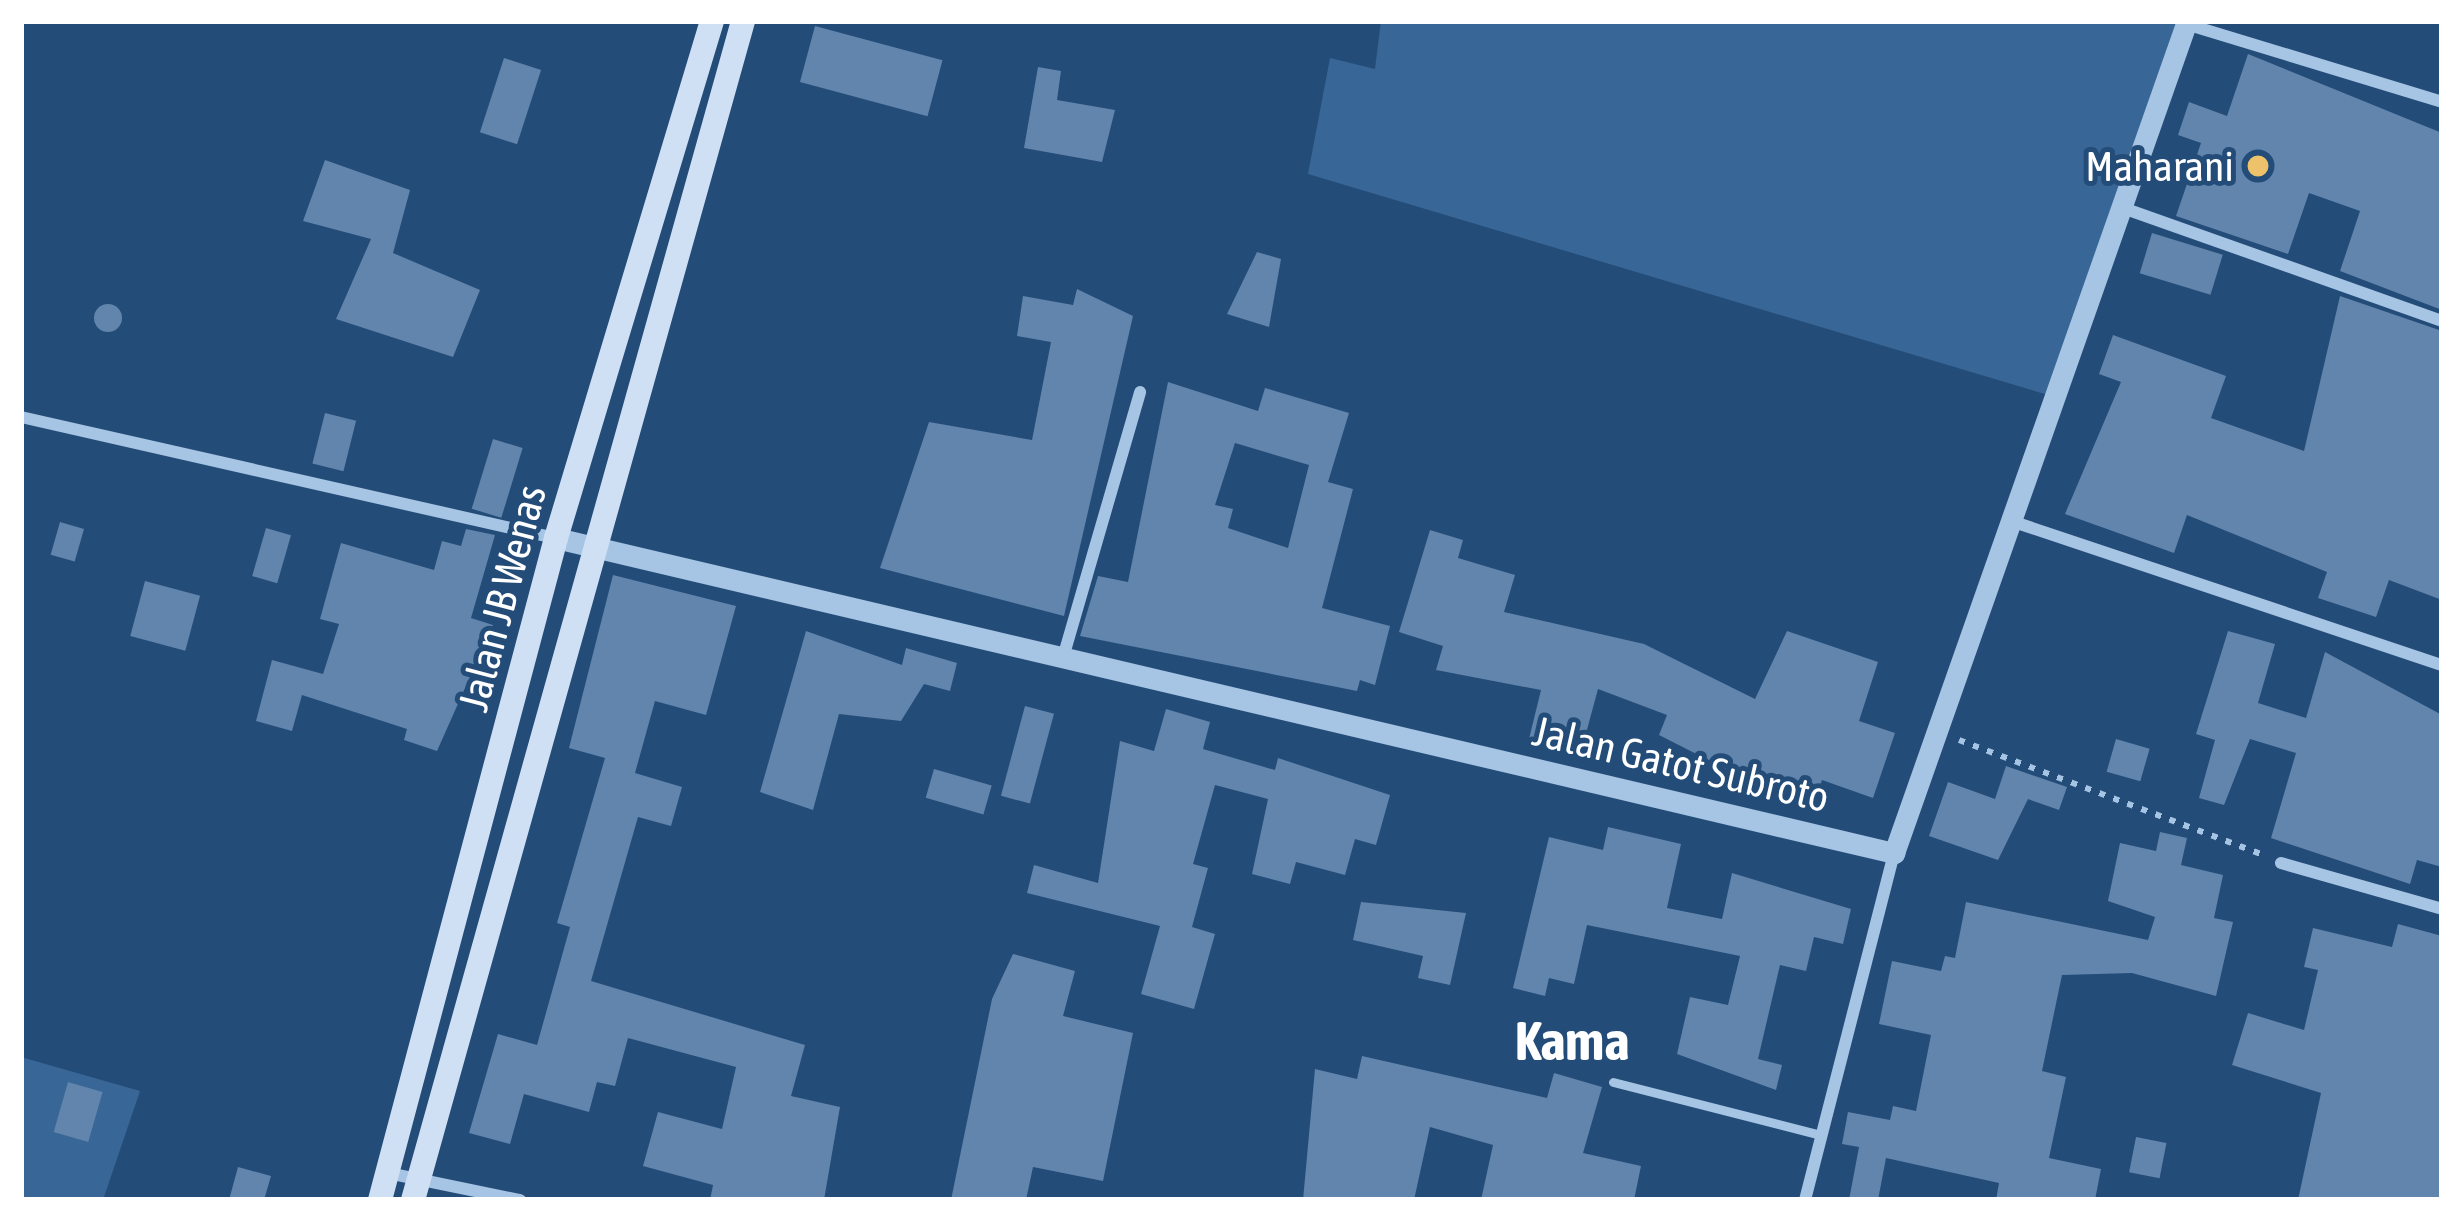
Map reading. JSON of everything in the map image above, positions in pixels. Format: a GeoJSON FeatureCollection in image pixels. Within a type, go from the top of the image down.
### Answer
{"type":"FeatureCollection","features":[{"type":"Feature","properties":{"kind":"main road","name":"Jalan JB Wenas"},"geometry":{"type":"LineString","coordinates":[[380,1200],[556,538],[712,21]]}},
{"type":"Feature","properties":{"kind":"main road","name":"Jalan JB Wenas"},"geometry":{"type":"LineString","coordinates":[[415,1191],[743,21]]}},
{"type":"Feature","properties":{"kind":"street"},"geometry":{"type":"LineString","coordinates":[[1804,1200],[1894,853],[2014,523],[2186,22],[2442,101]]}},
{"type":"Feature","properties":{"kind":"street"},"geometry":{"type":"LineString","coordinates":[[2123,208],[2442,321]]}},
{"type":"Feature","properties":{"kind":"street"},"geometry":{"type":"LineString","coordinates":[[1062,662],[1140,392]]}},
{"type":"Feature","properties":{"kind":"street"},"geometry":{"type":"LineString","coordinates":[[21,417],[556,538]]}},
{"type":"Feature","properties":{"kind":"street"},"geometry":{"type":"LineString","coordinates":[[2014,523],[2442,665]]}},
{"type":"Feature","properties":{"kind":"street","name":"Jalan Gatot Subroto"},"geometry":{"type":"LineString","coordinates":[[556,538],[1062,662],[1894,853]]}},
{"type":"Feature","properties":{"kind":"street"},"geometry":{"type":"LineString","coordinates":[[2281,862],[2442,909]]}},
{"type":"Feature","properties":{"kind":"street"},"geometry":{"type":"LineString","coordinates":[[386,1173],[415,1191],[520,1200]]}},
{"type":"Feature","properties":{"kind":"lane"},"geometry":{"type":"LineString","coordinates":[[1613,1082],[1821,1135]]}},
{"type":"Feature","properties":{"kind":"path"},"geometry":{"type":"LineString","coordinates":[[1937,732],[2281,862]]}},
{"type":"Feature","properties":{"kind":"shaded area"},"geometry":{"type":"Polygon","coordinates":[[[1381,21],[2187,21],[2055,397],[1308,174],[1330,58],[1375,69],[1381,21]]]}},
{"type":"Feature","properties":{"kind":"shaded area"},"geometry":{"type":"Polygon","coordinates":[[[21,1057],[140,1091],[103,1200],[21,1200],[21,1057]]]}},
{"type":"Feature","properties":{"kind":"building"},"geometry":{"type":"Polygon","coordinates":[[[815,26],[943,60],[927,116],[800,82],[815,26]]]}},
{"type":"Feature","properties":{"kind":"building"},"geometry":{"type":"Polygon","coordinates":[[[2248,54],[2442,133],[2442,310],[2340,271],[2360,211],[2309,193],[2288,254],[2176,216],[2201,143],[2178,135],[2189,102],[2227,116],[2248,54]]]}},
{"type":"Feature","properties":{"kind":"building"},"geometry":{"type":"Polygon","coordinates":[[[504,58],[541,70],[517,144],[480,132],[504,58]]]}},
{"type":"Feature","properties":{"kind":"building"},"geometry":{"type":"Polygon","coordinates":[[[1038,67],[1061,71],[1057,100],[1115,110],[1102,162],[1024,148],[1038,67]]]}},
{"type":"Feature","properties":{"kind":"building"},"geometry":{"type":"Polygon","coordinates":[[[325,160],[410,190],[393,253],[480,290],[453,357],[336,319],[371,239],[303,221],[325,160]]]}},
{"type":"Feature","properties":{"kind":"building"},"geometry":{"type":"Polygon","coordinates":[[[2152,233],[2223,255],[2210,295],[2140,273],[2152,233]]]}},
{"type":"Feature","properties":{"kind":"building"},"geometry":{"type":"Polygon","coordinates":[[[1257,252],[1281,259],[1269,327],[1227,314],[1257,252]]]}},
{"type":"Feature","properties":{"kind":"building"},"geometry":{"type":"Polygon","coordinates":[[[1077,289],[1133,316],[1064,616],[880,568],[929,422],[1032,440],[1051,342],[1017,336],[1023,296],[1073,305],[1077,289]]]}},
{"type":"Feature","properties":{"kind":"building"},"geometry":{"type":"Polygon","coordinates":[[[2340,296],[2442,331],[2442,600],[2389,580],[2376,617],[2318,598],[2327,572],[2187,515],[2174,553],[2065,514],[2121,382],[2099,374],[2113,335],[2226,376],[2211,418],[2304,451],[2340,296]]]}},
{"type":"Feature","properties":{"kind":"building"},"geometry":{"type":"Polygon","coordinates":[[[108,304],[118,308],[122,318],[118,328],[108,332],[98,328],[94,318],[98,308],[108,304]]]}},
{"type":"Feature","properties":{"kind":"building"},"geometry":{"type":"Polygon","coordinates":[[[1168,382],[1258,411],[1265,388],[1349,413],[1328,482],[1353,489],[1322,608],[1390,626],[1375,685],[1360,680],[1357,691],[1080,636],[1098,576],[1128,582],[1168,382]],[[1235,443],[1215,505],[1233,509],[1228,528],[1288,548],[1309,465],[1235,443]]]}},
{"type":"Feature","properties":{"kind":"building"},"geometry":{"type":"Polygon","coordinates":[[[325,413],[356,421],[343,471],[312,463],[325,413]]]}},
{"type":"Feature","properties":{"kind":"building"},"geometry":{"type":"Polygon","coordinates":[[[493,439],[523,448],[501,518],[472,509],[493,439]]]}},
{"type":"Feature","properties":{"kind":"building"},"geometry":{"type":"Polygon","coordinates":[[[60,522],[84,529],[75,562],[51,555],[60,522]]]}},
{"type":"Feature","properties":{"kind":"building"},"geometry":{"type":"Polygon","coordinates":[[[266,528],[291,535],[277,583],[252,576],[266,528]]]}},
{"type":"Feature","properties":{"kind":"building"},"geometry":{"type":"Polygon","coordinates":[[[466,529],[495,535],[471,618],[493,625],[437,751],[404,740],[407,729],[302,695],[292,731],[256,721],[272,660],[323,674],[339,624],[320,619],[341,543],[434,570],[442,541],[461,546],[466,529]]]}},
{"type":"Feature","properties":{"kind":"building"},"geometry":{"type":"Polygon","coordinates":[[[1430,530],[1463,540],[1458,558],[1515,575],[1504,612],[1644,644],[1755,699],[1787,631],[1878,662],[1859,721],[1895,733],[1873,798],[1822,780],[1815,800],[1724,768],[1659,735],[1667,715],[1598,689],[1581,752],[1529,739],[1541,690],[1436,670],[1443,646],[1399,632],[1430,530]]]}},
{"type":"Feature","properties":{"kind":"building"},"geometry":{"type":"Polygon","coordinates":[[[613,575],[736,606],[706,715],[655,701],[635,773],[682,787],[671,826],[638,817],[591,981],[805,1045],[791,1096],[840,1107],[824,1200],[710,1200],[713,1185],[643,1166],[658,1112],[722,1129],[736,1067],[628,1038],[615,1086],[597,1082],[589,1112],[524,1094],[510,1144],[469,1133],[498,1034],[537,1045],[570,927],[557,923],[605,758],[569,748],[613,575]]]}},
{"type":"Feature","properties":{"kind":"building"},"geometry":{"type":"Polygon","coordinates":[[[145,581],[200,596],[185,651],[130,636],[145,581]]]}},
{"type":"Feature","properties":{"kind":"building"},"geometry":{"type":"Polygon","coordinates":[[[806,631],[902,665],[906,648],[957,663],[950,691],[924,684],[901,721],[839,714],[813,810],[760,792],[806,631]]]}},
{"type":"Feature","properties":{"kind":"building"},"geometry":{"type":"Polygon","coordinates":[[[2228,631],[2275,644],[2258,703],[2306,718],[2325,652],[2442,715],[2442,867],[2417,860],[2410,884],[2271,838],[2296,753],[2250,739],[2224,805],[2199,798],[2215,740],[2196,734],[2228,631]]]}},
{"type":"Feature","properties":{"kind":"building"},"geometry":{"type":"Polygon","coordinates":[[[1025,706],[1054,714],[1030,804],[1001,796],[1025,706]]]}},
{"type":"Feature","properties":{"kind":"building"},"geometry":{"type":"Polygon","coordinates":[[[1166,709],[1210,722],[1203,749],[1275,770],[1278,758],[1390,795],[1376,845],[1355,839],[1345,875],[1296,862],[1290,884],[1252,874],[1268,799],[1215,785],[1193,864],[1208,868],[1192,927],[1215,934],[1194,1009],[1141,994],[1160,926],[1027,893],[1034,865],[1098,883],[1120,741],[1154,751],[1166,709]]]}},
{"type":"Feature","properties":{"kind":"building"},"geometry":{"type":"Polygon","coordinates":[[[2116,739],[2150,749],[2140,781],[2107,772],[2116,739]]]}},
{"type":"Feature","properties":{"kind":"building"},"geometry":{"type":"Polygon","coordinates":[[[2006,766],[2067,787],[2059,810],[2028,799],[1998,860],[1929,836],[1948,782],[1995,799],[2006,766]]]}},
{"type":"Feature","properties":{"kind":"building"},"geometry":{"type":"Polygon","coordinates":[[[934,769],[992,786],[983,814],[926,798],[934,769]]]}},
{"type":"Feature","properties":{"kind":"building"},"geometry":{"type":"Polygon","coordinates":[[[1608,827],[1681,844],[1667,908],[1722,919],[1732,873],[1851,909],[1843,944],[1814,937],[1806,971],[1780,965],[1758,1059],[1782,1065],[1776,1090],[1677,1054],[1690,997],[1728,1005],[1740,956],[1587,925],[1574,984],[1549,978],[1545,996],[1513,988],[1549,837],[1603,850],[1608,827]]]}},
{"type":"Feature","properties":{"kind":"building"},"geometry":{"type":"Polygon","coordinates":[[[2160,832],[2187,838],[2181,865],[2223,875],[2214,918],[2233,922],[2216,996],[2132,973],[2062,975],[2042,1071],[2066,1077],[2049,1158],[2101,1169],[2095,1200],[1996,1200],[1999,1183],[1886,1158],[1878,1200],[1849,1200],[1859,1147],[1842,1144],[1848,1112],[1890,1120],[1893,1106],[1916,1111],[1931,1035],[1879,1024],[1892,961],[1941,971],[1945,956],[1955,958],[1966,902],[2148,940],[2155,917],[2108,901],[2120,843],[2156,851],[2160,832]]]}},
{"type":"Feature","properties":{"kind":"building"},"geometry":{"type":"Polygon","coordinates":[[[1361,902],[1466,913],[1450,985],[1418,978],[1423,956],[1353,940],[1361,902]]]}},
{"type":"Feature","properties":{"kind":"building"},"geometry":{"type":"Polygon","coordinates":[[[2398,924],[2442,936],[2442,1200],[2298,1200],[2321,1093],[2232,1065],[2248,1013],[2304,1030],[2318,970],[2304,967],[2313,928],[2392,947],[2398,924]]]}},
{"type":"Feature","properties":{"kind":"building"},"geometry":{"type":"Polygon","coordinates":[[[1013,954],[1075,971],[1063,1016],[1133,1033],[1103,1181],[1033,1167],[1026,1200],[951,1200],[992,999],[1013,954]]]}},
{"type":"Feature","properties":{"kind":"building"},"geometry":{"type":"Polygon","coordinates":[[[1362,1056],[1547,1098],[1554,1073],[1602,1087],[1583,1153],[1641,1166],[1634,1200],[1481,1200],[1493,1145],[1430,1127],[1414,1200],[1303,1200],[1315,1069],[1357,1079],[1362,1056]]]}},
{"type":"Feature","properties":{"kind":"building"},"geometry":{"type":"Polygon","coordinates":[[[68,1082],[103,1092],[88,1142],[54,1132],[68,1082]]]}},
{"type":"Feature","properties":{"kind":"building"},"geometry":{"type":"Polygon","coordinates":[[[2136,1137],[2166,1143],[2160,1178],[2129,1172],[2136,1137]]]}},
{"type":"Feature","properties":{"kind":"building"},"geometry":{"type":"Polygon","coordinates":[[[238,1167],[271,1176],[264,1200],[229,1200],[238,1167]]]}},
{"type":"Feature","properties":{"kind":"place","name":"Maharani"},"geometry":{"type":"Point","coordinates":[2258,166]}},
{"type":"Feature","properties":{"kind":"district","name":"Kama"},"geometry":{"type":"Point","coordinates":[1572,1041]}}]}
